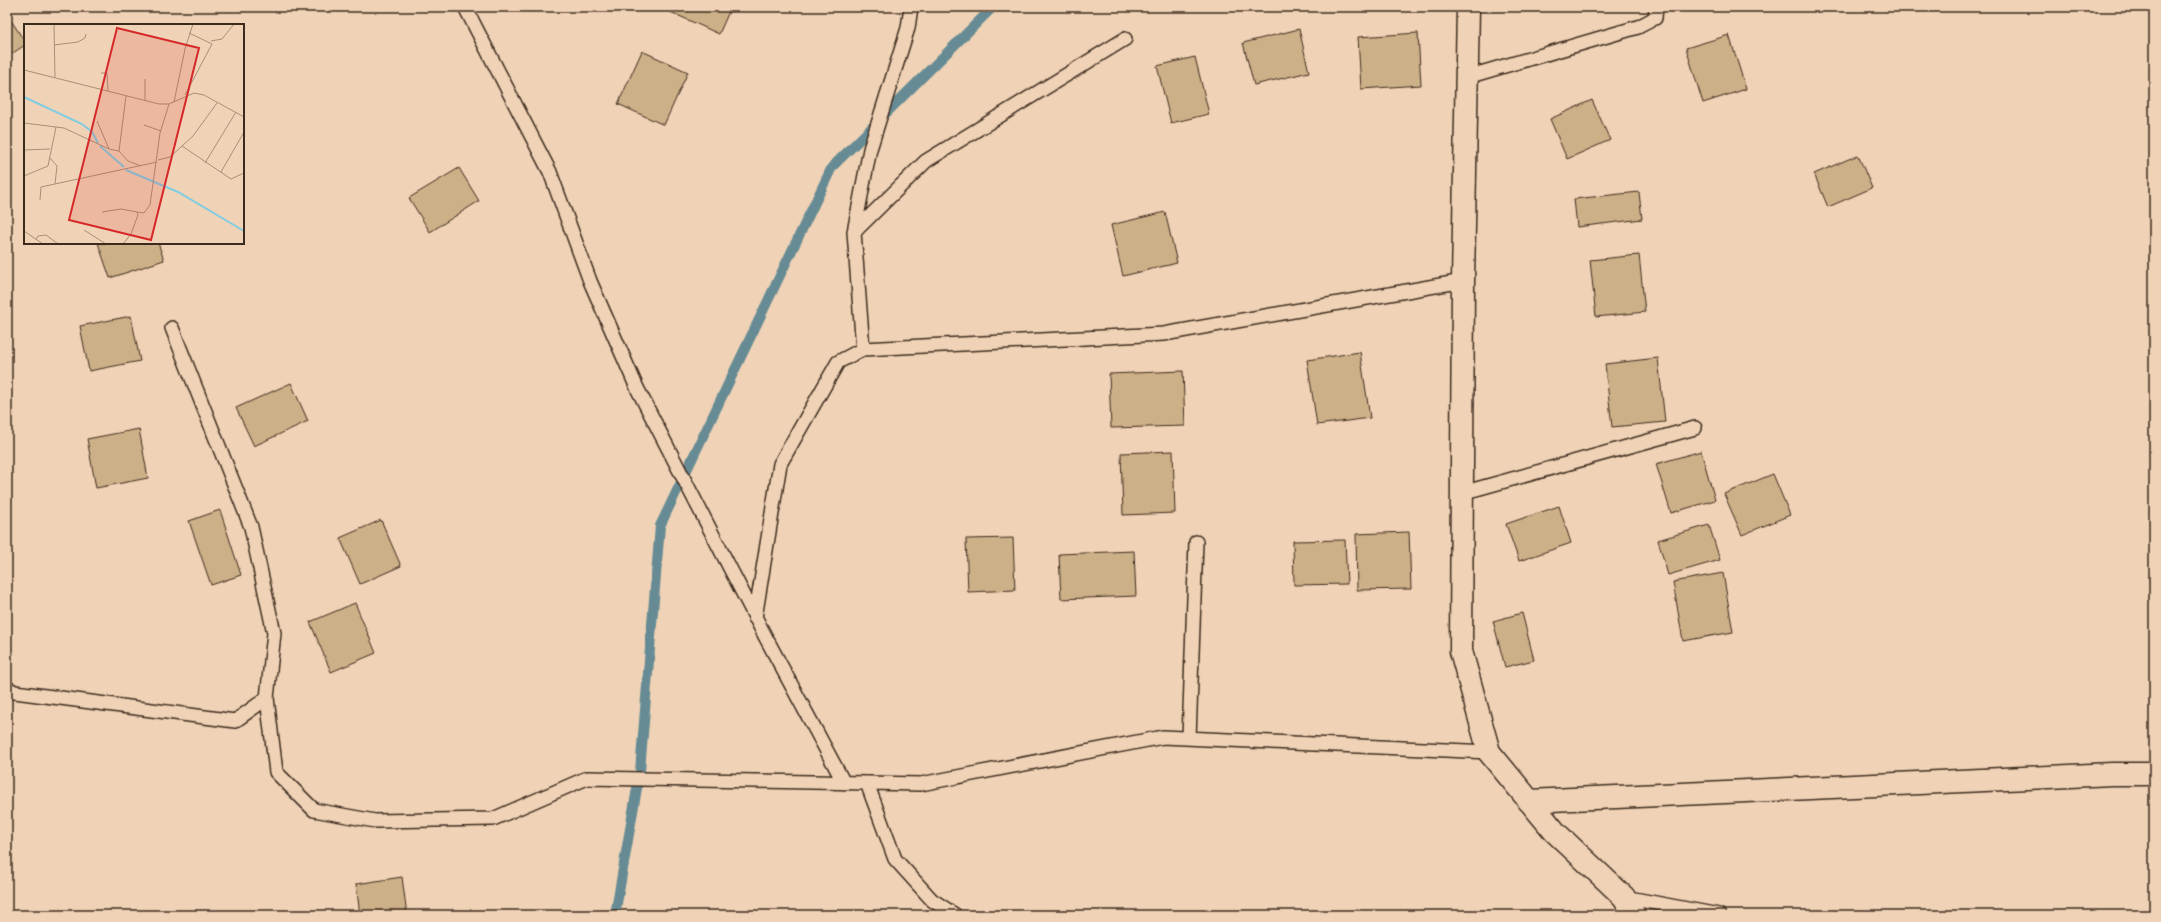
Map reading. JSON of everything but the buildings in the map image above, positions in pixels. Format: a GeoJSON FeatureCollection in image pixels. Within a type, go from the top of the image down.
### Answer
{"type":"FeatureCollection","features":[{"type":"Feature","properties":{"kind":"street"},"geometry":{"type":"LineString","coordinates":[[1468,7],[1463,281],[1461,651],[1490,752],[1555,832],[1629,906]]}},
{"type":"Feature","properties":{"kind":"street"},"geometry":{"type":"LineString","coordinates":[[1529,801],[2112,774],[2154,774]]}},
{"type":"Feature","properties":{"kind":"lane"},"geometry":{"type":"LineString","coordinates":[[465,7],[550,172],[590,281],[636,388],[755,618],[844,783]]}},
{"type":"Feature","properties":{"kind":"lane"},"geometry":{"type":"LineString","coordinates":[[863,349],[854,232],[870,148],[908,28],[912,7]]}},
{"type":"Feature","properties":{"kind":"lane"},"geometry":{"type":"LineString","coordinates":[[1467,77],[1638,27],[1654,18],[1656,7]]}},
{"type":"Feature","properties":{"kind":"lane"},"geometry":{"type":"LineString","coordinates":[[854,232],[926,161],[1125,40]]}},
{"type":"Feature","properties":{"kind":"lane"},"geometry":{"type":"LineString","coordinates":[[755,618],[780,464],[838,362],[863,349],[1164,334],[1463,281]]}},
{"type":"Feature","properties":{"kind":"lane"},"geometry":{"type":"LineString","coordinates":[[172,328],[251,527],[274,632],[267,698],[276,772],[314,810],[375,821],[493,820],[587,778],[921,784],[1163,737],[1490,752]]}},
{"type":"Feature","properties":{"kind":"lane"},"geometry":{"type":"LineString","coordinates":[[1462,493],[1695,428]]}},
{"type":"Feature","properties":{"kind":"lane"},"geometry":{"type":"LineString","coordinates":[[1189,738],[1196,542]]}},
{"type":"Feature","properties":{"kind":"lane"},"geometry":{"type":"LineString","coordinates":[[7,688],[15,692],[235,721],[267,698]]}},
{"type":"Feature","properties":{"kind":"lane"},"geometry":{"type":"LineString","coordinates":[[867,783],[895,859],[932,900],[955,915]]}},
{"type":"Feature","properties":{"kind":"lane"},"geometry":{"type":"LineString","coordinates":[[1629,906],[1719,915]]}},
{"type":"Feature","properties":{"kind":"waterway"},"geometry":{"type":"LineString","coordinates":[[615,915],[640,771],[660,526],[832,167],[993,7]]}}]}
